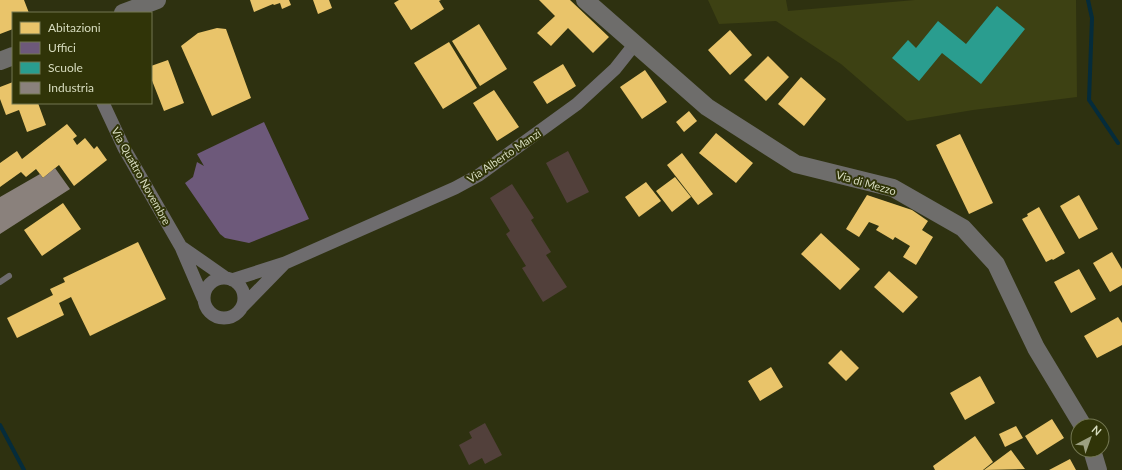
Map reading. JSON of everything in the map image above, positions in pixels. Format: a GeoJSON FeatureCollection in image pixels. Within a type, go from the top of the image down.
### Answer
{"type":"FeatureCollection","features":[{"type":"Feature","properties":{"kind":"street"},"geometry":{"type":"LineString","coordinates":[[126,12],[157,0]]}},
{"type":"Feature","properties":{"kind":"street","name":"Via di Mezzo"},"geometry":{"type":"LineString","coordinates":[[585,0],[634,45],[707,107],[796,164],[893,188],[963,228],[996,264],[1036,348],[1078,418]]}},
{"type":"Feature","properties":{"kind":"street","name":"Via Alberto Manzi"},"geometry":{"type":"LineString","coordinates":[[229,279],[286,263],[479,176],[577,104],[615,69],[634,45]]}},
{"type":"Feature","properties":{"kind":"street"},"geometry":{"type":"LineString","coordinates":[[0,62],[12,56]]}},
{"type":"Feature","properties":{"kind":"street","name":"Via Quattro Novembre"},"geometry":{"type":"LineString","coordinates":[[103,104],[124,148],[181,247],[203,298]]}},
{"type":"Feature","properties":{"kind":"street","name":"Via Quattro Novembre"},"geometry":{"type":"LineString","coordinates":[[181,247],[229,279]]}},
{"type":"Feature","properties":{"kind":"street","name":"Via Alberto Manzi"},"geometry":{"type":"LineString","coordinates":[[242,307],[286,263]]}},
{"type":"Feature","properties":{"kind":"street"},"geometry":{"type":"LineString","coordinates":[[229,279],[242,289],[244,296],[242,307],[237,314],[231,318],[218,318],[207,310],[203,298],[204,291],[212,281],[229,279]]}},
{"type":"Feature","properties":{"kind":"street"},"geometry":{"type":"LineString","coordinates":[[1094,458],[1098,470]]}},
{"type":"Feature","properties":{"kind":"lane"},"geometry":{"type":"LineString","coordinates":[[0,282],[9,276]]}},
{"type":"Feature","properties":{"kind":"shaded area"},"geometry":{"type":"Polygon","coordinates":[[[708,0],[786,0],[788,11],[915,0],[1076,0],[1077,97],[973,110],[907,121],[841,64],[776,21],[719,24],[708,0]]]}},
{"type":"Feature","properties":{"kind":"building: Abitazioni"},"geometry":{"type":"Polygon","coordinates":[[[0,0],[24,0],[29,12],[12,12],[12,29],[0,34],[0,0]]]}},
{"type":"Feature","properties":{"kind":"building: Abitazioni"},"geometry":{"type":"Polygon","coordinates":[[[250,0],[289,0],[291,5],[282,9],[280,3],[273,4],[254,12],[250,0]]]}},
{"type":"Feature","properties":{"kind":"building: Abitazioni"},"geometry":{"type":"Polygon","coordinates":[[[313,0],[329,0],[332,8],[318,14],[313,0]]]}},
{"type":"Feature","properties":{"kind":"building: Abitazioni"},"geometry":{"type":"Polygon","coordinates":[[[399,0],[441,0],[439,1],[444,9],[411,30],[394,3],[399,0]]]}},
{"type":"Feature","properties":{"kind":"building: Abitazioni"},"geometry":{"type":"Polygon","coordinates":[[[539,0],[570,0],[609,37],[593,53],[568,28],[551,46],[537,33],[555,16],[539,0]]]}},
{"type":"Feature","properties":{"kind":"building: Abitazioni"},"geometry":{"type":"Polygon","coordinates":[[[479,24],[507,69],[480,86],[452,41],[479,24]]]}},
{"type":"Feature","properties":{"kind":"building: Abitazioni"},"geometry":{"type":"Polygon","coordinates":[[[217,28],[226,29],[251,98],[212,116],[181,46],[198,33],[217,28]]]}},
{"type":"Feature","properties":{"kind":"building: Abitazioni"},"geometry":{"type":"Polygon","coordinates":[[[730,30],[752,55],[730,75],[708,50],[730,30]]]}},
{"type":"Feature","properties":{"kind":"building: Abitazioni"},"geometry":{"type":"Polygon","coordinates":[[[449,42],[477,88],[443,109],[414,63],[449,42]]]}},
{"type":"Feature","properties":{"kind":"building: Abitazioni"},"geometry":{"type":"Polygon","coordinates":[[[768,56],[789,77],[766,101],[744,80],[768,56]]]}},
{"type":"Feature","properties":{"kind":"building: Abitazioni"},"geometry":{"type":"Polygon","coordinates":[[[168,60],[184,103],[164,111],[152,81],[152,66],[168,60]]]}},
{"type":"Feature","properties":{"kind":"building: Abitazioni"},"geometry":{"type":"Polygon","coordinates":[[[563,64],[576,86],[547,104],[533,82],[563,64]]]}},
{"type":"Feature","properties":{"kind":"building: Abitazioni"},"geometry":{"type":"Polygon","coordinates":[[[645,70],[667,102],[642,119],[620,87],[645,70]]]}},
{"type":"Feature","properties":{"kind":"building: Abitazioni"},"geometry":{"type":"Polygon","coordinates":[[[801,77],[826,99],[804,126],[778,104],[801,77]]]}},
{"type":"Feature","properties":{"kind":"building: Abitazioni"},"geometry":{"type":"Polygon","coordinates":[[[12,82],[12,104],[38,104],[46,125],[27,132],[19,110],[6,115],[0,99],[0,87],[12,82]]]}},
{"type":"Feature","properties":{"kind":"building: Abitazioni"},"geometry":{"type":"Polygon","coordinates":[[[494,90],[519,127],[497,141],[473,103],[494,90]]]}},
{"type":"Feature","properties":{"kind":"building: Abitazioni"},"geometry":{"type":"Polygon","coordinates":[[[689,111],[697,121],[684,132],[676,122],[689,111]]]}},
{"type":"Feature","properties":{"kind":"building: Abitazioni"},"geometry":{"type":"Polygon","coordinates":[[[67,124],[77,136],[73,139],[77,145],[85,138],[94,149],[97,146],[107,160],[74,186],[59,165],[43,178],[36,169],[26,177],[21,172],[0,187],[0,163],[17,151],[22,159],[67,124]]]}},
{"type":"Feature","properties":{"kind":"building: Abitazioni"},"geometry":{"type":"Polygon","coordinates":[[[716,133],[753,163],[736,183],[699,153],[716,133]]]}},
{"type":"Feature","properties":{"kind":"building: Abitazioni"},"geometry":{"type":"Polygon","coordinates":[[[960,134],[993,203],[969,214],[936,145],[960,134]]]}},
{"type":"Feature","properties":{"kind":"building: Abitazioni"},"geometry":{"type":"Polygon","coordinates":[[[682,153],[713,194],[698,205],[667,165],[682,153]]]}},
{"type":"Feature","properties":{"kind":"building: Abitazioni"},"geometry":{"type":"Polygon","coordinates":[[[675,177],[691,197],[672,212],[656,191],[675,177]]]}},
{"type":"Feature","properties":{"kind":"building: Abitazioni"},"geometry":{"type":"Polygon","coordinates":[[[646,182],[661,201],[639,217],[625,197],[646,182]]]}},
{"type":"Feature","properties":{"kind":"building: Abitazioni"},"geometry":{"type":"Polygon","coordinates":[[[867,195],[912,210],[928,221],[922,230],[933,237],[916,265],[903,257],[910,246],[895,237],[893,240],[876,230],[879,226],[869,222],[859,237],[846,229],[867,195]]]}},
{"type":"Feature","properties":{"kind":"building: Abitazioni"},"geometry":{"type":"Polygon","coordinates":[[[1079,195],[1098,229],[1079,239],[1060,206],[1079,195]]]}},
{"type":"Feature","properties":{"kind":"building: Abitazioni"},"geometry":{"type":"Polygon","coordinates":[[[63,203],[81,229],[42,256],[24,230],[63,203]]]}},
{"type":"Feature","properties":{"kind":"building: Abitazioni"},"geometry":{"type":"Polygon","coordinates":[[[1039,207],[1065,253],[1046,262],[1022,219],[1028,216],[1027,214],[1039,207]]]}},
{"type":"Feature","properties":{"kind":"building: Abitazioni"},"geometry":{"type":"Polygon","coordinates":[[[821,233],[860,269],[840,290],[801,254],[821,233]]]}},
{"type":"Feature","properties":{"kind":"building: Abitazioni"},"geometry":{"type":"Polygon","coordinates":[[[138,242],[166,299],[90,336],[71,297],[59,303],[64,315],[17,338],[7,318],[53,295],[50,289],[65,282],[63,278],[138,242]]]}},
{"type":"Feature","properties":{"kind":"building: Abitazioni"},"geometry":{"type":"Polygon","coordinates":[[[1112,252],[1122,269],[1122,285],[1110,292],[1093,263],[1112,252]]]}},
{"type":"Feature","properties":{"kind":"building: Abitazioni"},"geometry":{"type":"Polygon","coordinates":[[[1079,269],[1096,299],[1071,313],[1054,282],[1079,269]]]}},
{"type":"Feature","properties":{"kind":"building: Abitazioni"},"geometry":{"type":"Polygon","coordinates":[[[889,271],[918,297],[903,313],[874,287],[889,271]]]}},
{"type":"Feature","properties":{"kind":"building: Abitazioni"},"geometry":{"type":"Polygon","coordinates":[[[1118,317],[1122,323],[1122,345],[1097,358],[1084,336],[1118,317]]]}},
{"type":"Feature","properties":{"kind":"building: Abitazioni"},"geometry":{"type":"Polygon","coordinates":[[[841,350],[859,368],[846,381],[828,363],[841,350]]]}},
{"type":"Feature","properties":{"kind":"building: Abitazioni"},"geometry":{"type":"Polygon","coordinates":[[[771,367],[783,387],[760,401],[748,381],[771,367]]]}},
{"type":"Feature","properties":{"kind":"building: Abitazioni"},"geometry":{"type":"Polygon","coordinates":[[[980,376],[995,403],[965,420],[950,393],[980,376]]]}},
{"type":"Feature","properties":{"kind":"building: Abitazioni"},"geometry":{"type":"Polygon","coordinates":[[[1052,419],[1064,438],[1037,455],[1025,436],[1052,419]]]}},
{"type":"Feature","properties":{"kind":"building: Abitazioni"},"geometry":{"type":"Polygon","coordinates":[[[1016,426],[1023,438],[1005,447],[999,434],[1016,426]]]}},
{"type":"Feature","properties":{"kind":"building: Abitazioni"},"geometry":{"type":"Polygon","coordinates":[[[975,436],[993,462],[983,470],[935,470],[933,466],[975,436]]]}},
{"type":"Feature","properties":{"kind":"building: Abitazioni"},"geometry":{"type":"Polygon","coordinates":[[[1011,450],[1025,469],[984,470],[1011,450]]]}},
{"type":"Feature","properties":{"kind":"building: Abitazioni"},"geometry":{"type":"Polygon","coordinates":[[[1070,459],[1076,470],[1049,470],[1070,459]]]}},
{"type":"Feature","properties":{"kind":"building: Uffici"},"geometry":{"type":"Polygon","coordinates":[[[264,122],[309,219],[249,243],[225,238],[220,234],[185,183],[193,177],[197,162],[204,166],[197,154],[264,122]]]}},
{"type":"Feature","properties":{"kind":"building: Scuole"},"geometry":{"type":"Polygon","coordinates":[[[997,6],[1025,29],[981,84],[942,53],[919,81],[892,58],[908,40],[916,48],[938,21],[966,44],[997,6]]]}},
{"type":"Feature","properties":{"kind":"building: Industria"},"geometry":{"type":"Polygon","coordinates":[[[55,168],[70,189],[0,234],[0,197],[40,174],[43,178],[55,168]]]}},
{"type":"Feature","properties":{"kind":"building: Altro"},"geometry":{"type":"Polygon","coordinates":[[[568,151],[589,192],[567,203],[546,163],[568,151]]]}},
{"type":"Feature","properties":{"kind":"building: Altro"},"geometry":{"type":"Polygon","coordinates":[[[512,184],[534,218],[531,220],[551,252],[546,255],[567,287],[543,302],[522,268],[526,266],[506,234],[510,231],[490,198],[512,184]]]}},
{"type":"Feature","properties":{"kind":"building: Altro"},"geometry":{"type":"Polygon","coordinates":[[[485,423],[502,455],[485,464],[482,458],[469,465],[459,445],[472,438],[469,432],[485,423]]]}},
{"type":"Feature","properties":{"kind":"waterway"},"geometry":{"type":"LineString","coordinates":[[1088,0],[1092,18],[1089,100],[1118,143]]}},
{"type":"Feature","properties":{"kind":"waterway"},"geometry":{"type":"LineString","coordinates":[[0,425],[24,470]]}}]}
